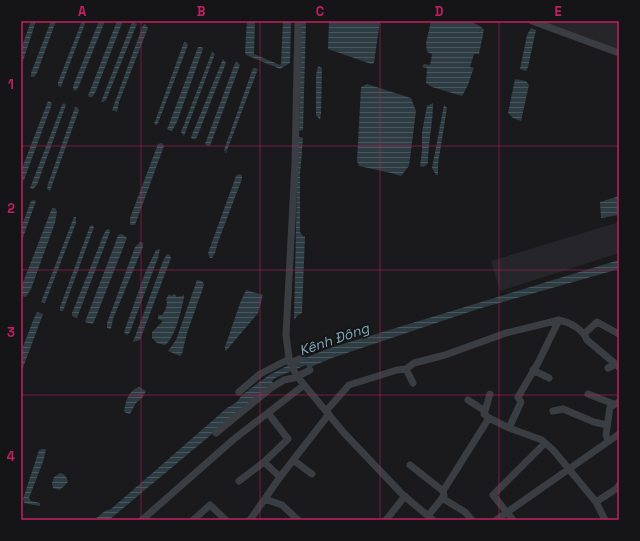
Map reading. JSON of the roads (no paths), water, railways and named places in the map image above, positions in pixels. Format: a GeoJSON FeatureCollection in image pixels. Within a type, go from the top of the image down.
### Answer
{"type":"FeatureCollection","features":[{"type":"Feature","properties":{"kind":"street"},"geometry":{"type":"LineString","coordinates":[[298,21],[295,164],[286,348],[297,376],[344,433],[405,496],[428,516]]}},
{"type":"Feature","properties":{"kind":"street"},"geometry":{"type":"LineString","coordinates":[[532,21],[619,53]]}},
{"type":"Feature","properties":{"kind":"street"},"geometry":{"type":"LineString","coordinates":[[509,428],[521,402],[518,397],[550,340],[559,320]]}},
{"type":"Feature","properties":{"kind":"street"},"geometry":{"type":"LineString","coordinates":[[250,520],[280,477],[349,385],[396,370],[406,369],[414,363],[445,355],[506,333],[559,320],[566,322],[585,333],[587,340],[617,366]]}},
{"type":"Feature","properties":{"kind":"street"},"geometry":{"type":"LineString","coordinates":[[585,333],[597,322],[618,331]]}},
{"type":"Feature","properties":{"kind":"street"},"geometry":{"type":"LineString","coordinates":[[239,392],[260,374],[290,361],[302,358]]}},
{"type":"Feature","properties":{"kind":"street"},"geometry":{"type":"LineString","coordinates":[[608,368],[617,366]]}},
{"type":"Feature","properties":{"kind":"street"},"geometry":{"type":"LineString","coordinates":[[406,369],[413,383]]}},
{"type":"Feature","properties":{"kind":"street"},"geometry":{"type":"LineString","coordinates":[[216,433],[272,388],[284,380],[310,370]]}},
{"type":"Feature","properties":{"kind":"street"},"geometry":{"type":"LineString","coordinates":[[533,370],[549,378]]}},
{"type":"Feature","properties":{"kind":"street"},"geometry":{"type":"LineString","coordinates":[[142,520],[234,439],[304,385]]}},
{"type":"Feature","properties":{"kind":"street"},"geometry":{"type":"LineString","coordinates":[[490,394],[484,414],[509,428],[542,440],[554,451],[596,502],[605,520]]}},
{"type":"Feature","properties":{"kind":"street"},"geometry":{"type":"LineString","coordinates":[[588,394],[616,403]]}},
{"type":"Feature","properties":{"kind":"street"},"geometry":{"type":"LineString","coordinates":[[468,400],[485,411]]}},
{"type":"Feature","properties":{"kind":"street"},"geometry":{"type":"LineString","coordinates":[[608,441],[606,435],[610,407],[616,403]]}},
{"type":"Feature","properties":{"kind":"street"},"geometry":{"type":"LineString","coordinates":[[553,411],[563,409],[594,422],[607,425]]}},
{"type":"Feature","properties":{"kind":"street"},"geometry":{"type":"LineString","coordinates":[[239,481],[264,462],[288,439],[268,413]]}},
{"type":"Feature","properties":{"kind":"street"},"geometry":{"type":"LineString","coordinates":[[421,520],[428,516],[443,494],[489,418]]}},
{"type":"Feature","properties":{"kind":"street"},"geometry":{"type":"LineString","coordinates":[[496,520],[568,468],[619,434]]}},
{"type":"Feature","properties":{"kind":"street"},"geometry":{"type":"LineString","coordinates":[[513,520],[493,495],[545,443]]}},
{"type":"Feature","properties":{"kind":"street"},"geometry":{"type":"LineString","coordinates":[[293,460],[312,474]]}},
{"type":"Feature","properties":{"kind":"street"},"geometry":{"type":"LineString","coordinates":[[264,462],[280,477]]}},
{"type":"Feature","properties":{"kind":"street"},"geometry":{"type":"LineString","coordinates":[[410,465],[465,512],[472,520]]}},
{"type":"Feature","properties":{"kind":"street"},"geometry":{"type":"LineString","coordinates":[[596,502],[616,489],[619,485]]}},
{"type":"Feature","properties":{"kind":"street"},"geometry":{"type":"LineString","coordinates":[[386,520],[405,496]]}},
{"type":"Feature","properties":{"kind":"street"},"geometry":{"type":"LineString","coordinates":[[265,499],[282,505],[298,520]]}},
{"type":"Feature","properties":{"kind":"street"},"geometry":{"type":"LineString","coordinates":[[193,520],[210,505],[226,520]]}},
{"type":"Feature","properties":{"kind":"water label","name":"Kênh Đông"},"geometry":{"type":"Point","coordinates":[334,339]}}]}
